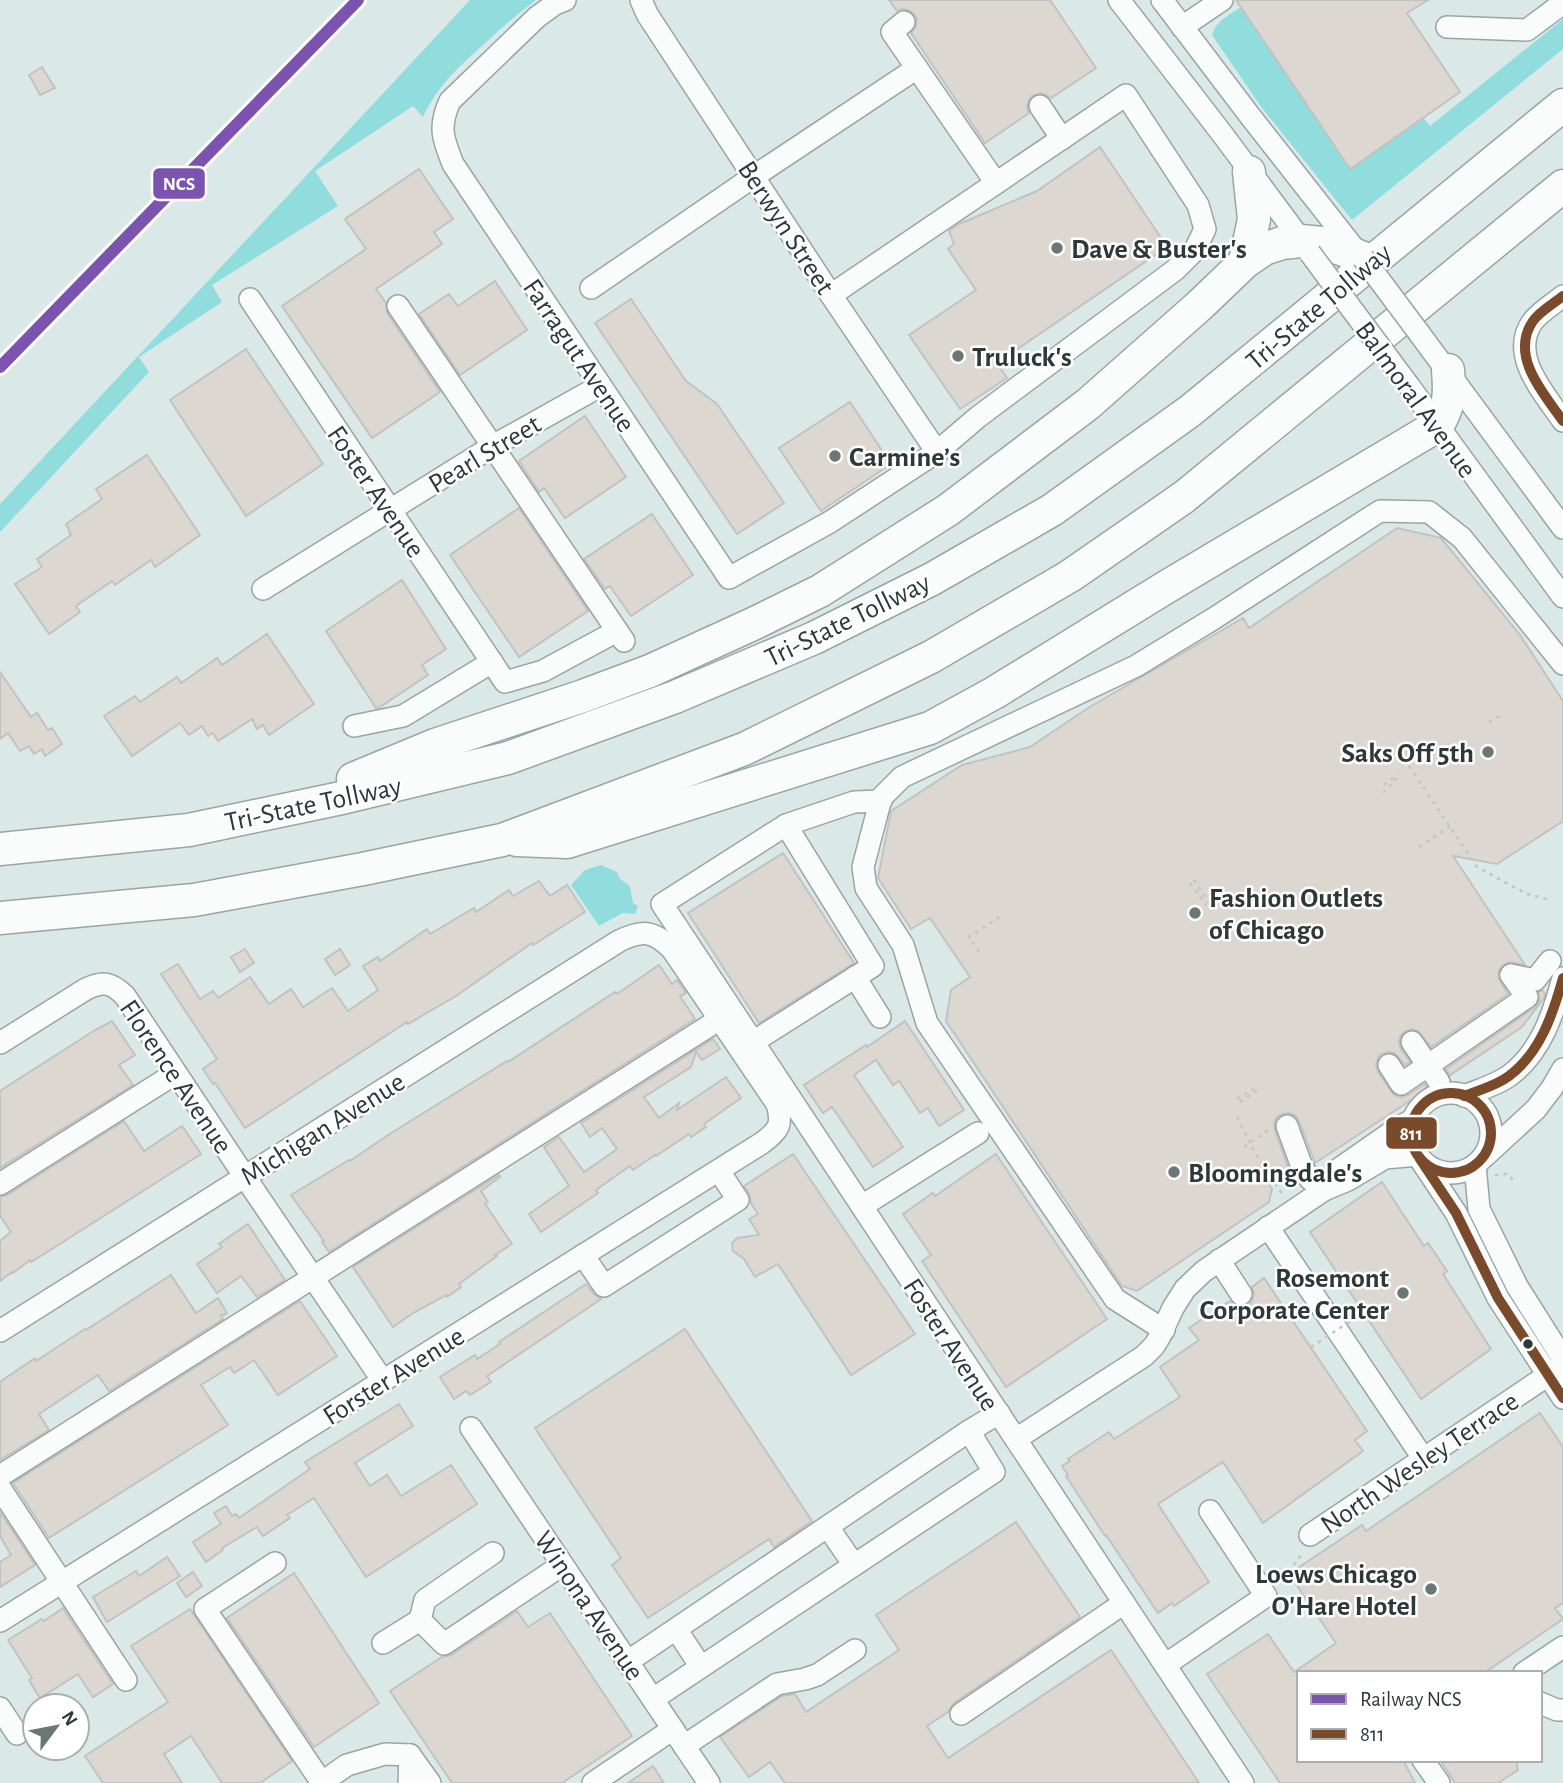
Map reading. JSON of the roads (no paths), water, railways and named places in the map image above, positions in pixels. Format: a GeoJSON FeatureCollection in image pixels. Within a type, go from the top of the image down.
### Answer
{"type":"FeatureCollection","features":[{"type":"Feature","properties":{"kind":"highway","name":"Tri-State Tollway"},"geometry":{"type":"LineString","coordinates":[[0,849],[189,830],[508,758],[675,697],[814,638],[932,579],[1052,510],[1190,411],[1563,105]]}},
{"type":"Feature","properties":{"kind":"highway"},"geometry":{"type":"LineString","coordinates":[[1245,262],[1254,219],[1249,172]]}},
{"type":"Feature","properties":{"kind":"highway"},"geometry":{"type":"LineString","coordinates":[[0,918],[194,900],[502,840],[744,749],[931,657],[1070,576],[1184,497],[1563,186]]}},
{"type":"Feature","properties":{"kind":"highway"},"geometry":{"type":"LineString","coordinates":[[274,812],[435,745],[650,671],[755,624],[820,591],[948,510],[1088,404],[1245,262],[1264,249],[1282,243],[1318,242],[1363,258]]}},
{"type":"Feature","properties":{"kind":"highway"},"geometry":{"type":"LineString","coordinates":[[502,840],[567,842],[930,728],[994,693],[1437,426],[1446,413],[1450,393],[1444,365]]}},
{"type":"Feature","properties":{"kind":"street","name":"Farragut Avenue"},"geometry":{"type":"LineString","coordinates":[[565,0],[537,17],[450,101],[442,126],[443,139],[453,164],[729,578],[830,522],[937,452]]}},
{"type":"Feature","properties":{"kind":"street","name":"Berwyn Street"},"geometry":{"type":"LineString","coordinates":[[641,0],[647,14],[753,177],[937,452]]}},
{"type":"Feature","properties":{"kind":"street","name":"Balmoral Avenue"},"geometry":{"type":"LineString","coordinates":[[1119,0],[1249,172],[1318,242]]}},
{"type":"Feature","properties":{"kind":"street","name":"Balmoral Avenue"},"geometry":{"type":"LineString","coordinates":[[1162,0],[1250,116],[1318,242],[1409,386],[1563,597]]}},
{"type":"Feature","properties":{"kind":"street"},"geometry":{"type":"LineString","coordinates":[[1182,27],[1222,0]]}},
{"type":"Feature","properties":{"kind":"street"},"geometry":{"type":"LineString","coordinates":[[1447,27],[1527,30],[1563,3]]}},
{"type":"Feature","properties":{"kind":"street"},"geometry":{"type":"LineString","coordinates":[[904,22],[892,32],[916,68],[952,107],[996,183]]}},
{"type":"Feature","properties":{"kind":"street"},"geometry":{"type":"LineString","coordinates":[[591,288],[916,68]]}},
{"type":"Feature","properties":{"kind":"street"},"geometry":{"type":"LineString","coordinates":[[831,295],[1126,95],[1198,205],[1205,229],[1195,250],[1175,271],[978,417],[937,452]]}},
{"type":"Feature","properties":{"kind":"street"},"geometry":{"type":"LineString","coordinates":[[1040,106],[1062,139]]}},
{"type":"Feature","properties":{"kind":"street","name":"Balmoral Avenue"},"geometry":{"type":"LineString","coordinates":[[1363,258],[1563,528]]}},
{"type":"Feature","properties":{"kind":"street"},"geometry":{"type":"LineString","coordinates":[[1563,296],[1532,323],[1527,335],[1525,356],[1536,381],[1563,421]]}},
{"type":"Feature","properties":{"kind":"street","name":"Foster Avenue"},"geometry":{"type":"LineString","coordinates":[[250,299],[505,682],[543,671],[621,637],[492,447]]}},
{"type":"Feature","properties":{"kind":"street"},"geometry":{"type":"LineString","coordinates":[[398,306],[492,447]]}},
{"type":"Feature","properties":{"kind":"street","name":"Pearl Street"},"geometry":{"type":"LineString","coordinates":[[263,590],[492,447],[600,386]]}},
{"type":"Feature","properties":{"kind":"street"},"geometry":{"type":"LineString","coordinates":[[1164,1330],[1115,1299],[927,1023],[903,945],[866,888],[863,867],[881,798],[902,777],[1136,666],[1380,512],[1429,512],[1462,538],[1563,664]]}},
{"type":"Feature","properties":{"kind":"street"},"geometry":{"type":"LineString","coordinates":[[354,726],[403,716],[492,662]]}},
{"type":"Feature","properties":{"kind":"street"},"geometry":{"type":"LineString","coordinates":[[753,1042],[873,966],[786,825],[853,802],[881,801]]}},
{"type":"Feature","properties":{"kind":"street","name":"Foster Avenue"},"geometry":{"type":"LineString","coordinates":[[786,825],[662,904],[1243,1783]]}},
{"type":"Feature","properties":{"kind":"street","name":"Michigan Avenue"},"geometry":{"type":"LineString","coordinates":[[0,1331],[619,941],[639,933],[656,936],[672,949],[720,1020]]}},
{"type":"Feature","properties":{"kind":"street"},"geometry":{"type":"LineString","coordinates":[[1556,969],[1535,980],[1511,975],[1527,998],[1401,1084],[1386,1063],[1412,1110],[1412,1144],[1456,1213],[1498,1298],[1555,1370],[1563,1398]]}},
{"type":"Feature","properties":{"kind":"street"},"geometry":{"type":"LineString","coordinates":[[1464,1096],[1509,1075],[1538,1044],[1548,1025],[1556,969]]}},
{"type":"Feature","properties":{"kind":"street"},"geometry":{"type":"LineString","coordinates":[[855,977],[880,1017]]}},
{"type":"Feature","properties":{"kind":"street","name":"Florence Avenue"},"geometry":{"type":"LineString","coordinates":[[0,1043],[86,989],[97,984],[108,984],[117,988],[125,996],[383,1381]]}},
{"type":"Feature","properties":{"kind":"street"},"geometry":{"type":"LineString","coordinates":[[0,1476],[720,1020]]}},
{"type":"Feature","properties":{"kind":"street","name":"Forster Avenue"},"geometry":{"type":"LineString","coordinates":[[0,1621],[774,1134],[780,1123],[777,1104],[720,1020]]}},
{"type":"Feature","properties":{"kind":"street"},"geometry":{"type":"LineString","coordinates":[[1412,1042],[1439,1082]]}},
{"type":"Feature","properties":{"kind":"street"},"geometry":{"type":"LineString","coordinates":[[1016,1439],[1136,1362],[1154,1346],[1173,1308],[1195,1278],[1324,1190],[1348,1180],[1385,1158],[1419,1157],[1429,1167],[1452,1174],[1484,1166],[1536,1109],[1563,1069]]}},
{"type":"Feature","properties":{"kind":"street"},"geometry":{"type":"LineString","coordinates":[[0,1184],[176,1073]]}},
{"type":"Feature","properties":{"kind":"street"},"geometry":{"type":"LineString","coordinates":[[1324,1190],[1340,1168],[1396,1129],[1412,1110],[1434,1097],[1447,1094],[1464,1096],[1475,1102],[1484,1111],[1491,1134],[1477,1198],[1479,1209],[1517,1286],[1563,1359]]}},
{"type":"Feature","properties":{"kind":"street"},"geometry":{"type":"LineString","coordinates":[[862,1206],[978,1133]]}},
{"type":"Feature","properties":{"kind":"street"},"geometry":{"type":"LineString","coordinates":[[794,1140],[821,1144]]}},
{"type":"Feature","properties":{"kind":"street"},"geometry":{"type":"LineString","coordinates":[[583,1255],[604,1286],[738,1200],[719,1171]]}},
{"type":"Feature","properties":{"kind":"street"},"geometry":{"type":"LineString","coordinates":[[1268,1227],[1423,1458]]}},
{"type":"Feature","properties":{"kind":"street"},"geometry":{"type":"LineString","coordinates":[[1219,1260],[1241,1294]]}},
{"type":"Feature","properties":{"kind":"street","name":"North Wesley Terrace"},"geometry":{"type":"LineString","coordinates":[[1310,1535],[1555,1370]]}},
{"type":"Feature","properties":{"kind":"street"},"geometry":{"type":"LineString","coordinates":[[627,1662],[999,1413]]}},
{"type":"Feature","properties":{"kind":"street","name":"Winona Avenue"},"geometry":{"type":"LineString","coordinates":[[471,1428],[709,1783]]}},
{"type":"Feature","properties":{"kind":"street"},"geometry":{"type":"LineString","coordinates":[[653,1699],[994,1472],[969,1431]]}},
{"type":"Feature","properties":{"kind":"street"},"geometry":{"type":"LineString","coordinates":[[0,1489],[127,1680]]}},
{"type":"Feature","properties":{"kind":"street"},"geometry":{"type":"LineString","coordinates":[[1165,1665],[1273,1588],[1210,1511]]}},
{"type":"Feature","properties":{"kind":"street"},"geometry":{"type":"LineString","coordinates":[[828,1527],[854,1565]]}},
{"type":"Feature","properties":{"kind":"street"},"geometry":{"type":"LineString","coordinates":[[383,1643],[420,1620],[425,1600],[494,1553]]}},
{"type":"Feature","properties":{"kind":"street"},"geometry":{"type":"LineString","coordinates":[[275,1563],[205,1609],[321,1783],[347,1765],[385,1754],[410,1755]]}},
{"type":"Feature","properties":{"kind":"street"},"geometry":{"type":"LineString","coordinates":[[420,1620],[444,1644],[562,1565]]}},
{"type":"Feature","properties":{"kind":"street"},"geometry":{"type":"LineString","coordinates":[[961,1714],[1124,1603]]}},
{"type":"Feature","properties":{"kind":"street"},"geometry":{"type":"LineString","coordinates":[[676,1629],[701,1667]]}},
{"type":"Feature","properties":{"kind":"street"},"geometry":{"type":"LineString","coordinates":[[1527,1671],[1563,1647]]}},
{"type":"Feature","properties":{"kind":"street"},"geometry":{"type":"LineString","coordinates":[[593,1783],[777,1684],[817,1675],[855,1650]]}},
{"type":"Feature","properties":{"kind":"street"},"geometry":{"type":"LineString","coordinates":[[1542,1704],[1563,1710]]}},
{"type":"Feature","properties":{"kind":"street"},"geometry":{"type":"LineString","coordinates":[[0,1708],[17,1734]]}},
{"type":"Feature","properties":{"kind":"street"},"geometry":{"type":"LineString","coordinates":[[408,1783],[410,1755]]}},
{"type":"Feature","properties":{"kind":"street"},"geometry":{"type":"LineString","coordinates":[[410,1755],[430,1783]]}},
{"type":"Feature","properties":{"kind":"street"},"geometry":{"type":"LineString","coordinates":[[1424,1762],[1439,1783]]}},
{"type":"Feature","properties":{"kind":"rail line","name":"NCS"},"geometry":{"type":"LineString","coordinates":[[0,367],[358,0]]}},
{"type":"Feature","properties":{"kind":"place","name":"Dave & Buster's"},"geometry":{"type":"Point","coordinates":[1057,248]}},
{"type":"Feature","properties":{"kind":"place","name":"Truluck's"},"geometry":{"type":"Point","coordinates":[958,356]}},
{"type":"Feature","properties":{"kind":"place","name":"Carmine’s"},"geometry":{"type":"Point","coordinates":[835,456]}},
{"type":"Feature","properties":{"kind":"place","name":"Saks Off 5th"},"geometry":{"type":"Point","coordinates":[1488,752]}},
{"type":"Feature","properties":{"kind":"place","name":"Fashion Outlets of Chicago"},"geometry":{"type":"Point","coordinates":[1195,913]}},
{"type":"Feature","properties":{"kind":"place","name":"Bloomingdale's"},"geometry":{"type":"Point","coordinates":[1174,1172]}},
{"type":"Feature","properties":{"kind":"place","name":"Rosemont Corporate Center"},"geometry":{"type":"Point","coordinates":[1403,1293]}},
{"type":"Feature","properties":{"kind":"place","name":"Loews Chicago O'Hare Hotel"},"geometry":{"type":"Point","coordinates":[1431,1589]}}]}
